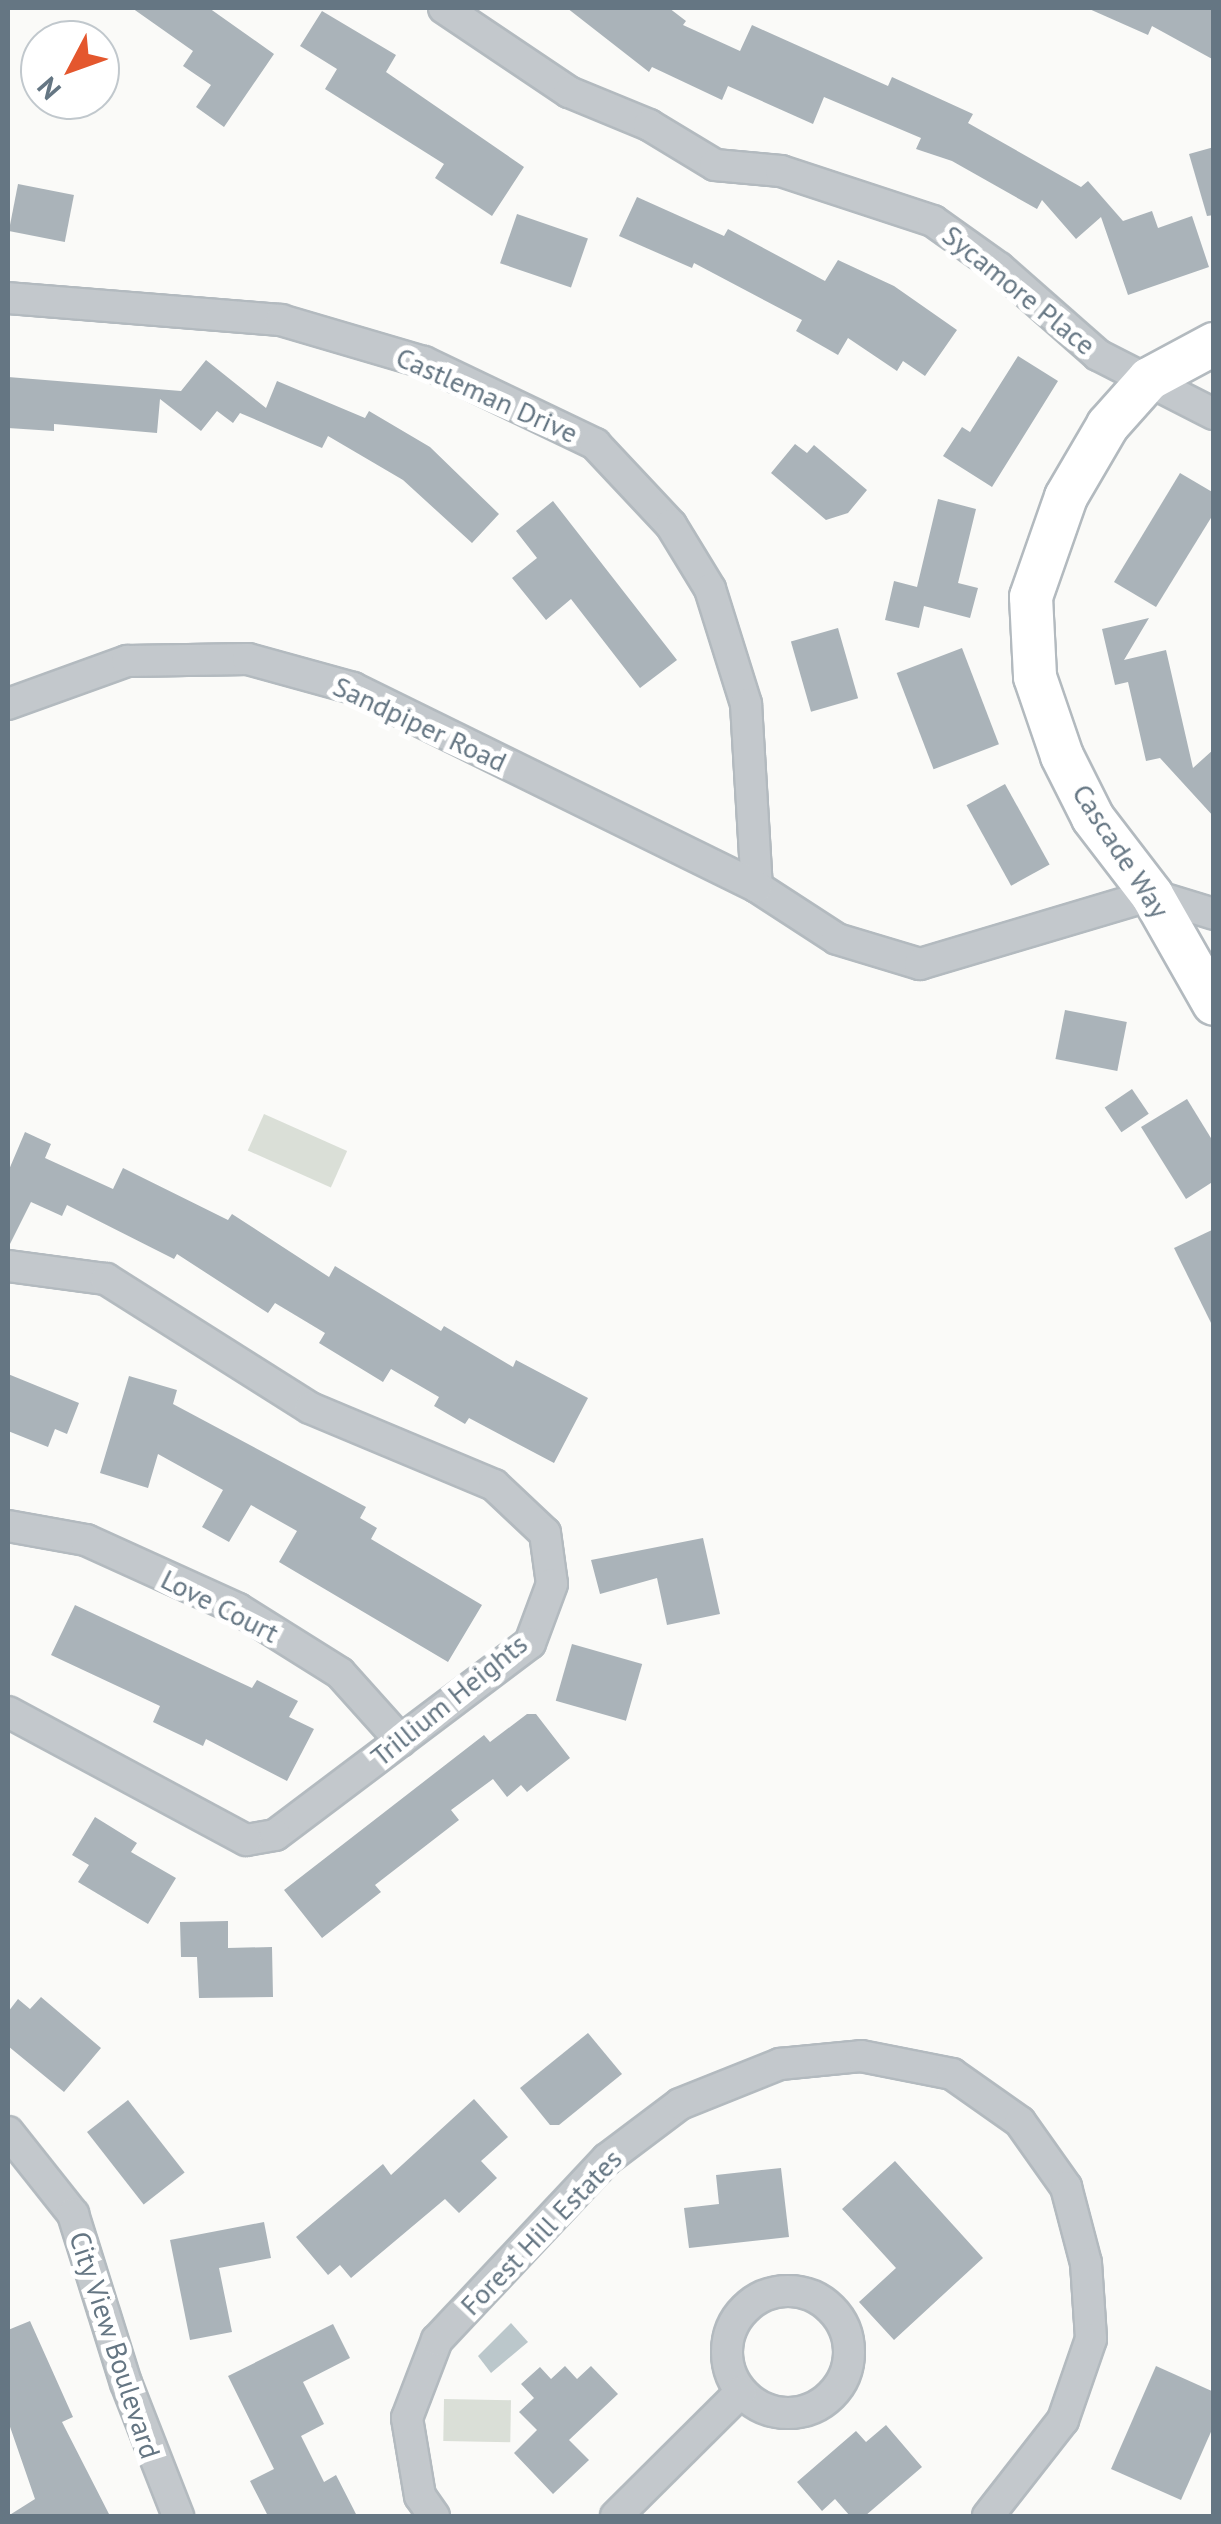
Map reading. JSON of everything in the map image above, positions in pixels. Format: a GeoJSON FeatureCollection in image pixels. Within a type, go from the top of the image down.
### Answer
{"type":"FeatureCollection","features":[{"type":"Feature","properties":{"kind":"street","name":"Sycamore Place"},"geometry":{"type":"LineString","coordinates":[[444,8],[569,92],[649,125],[715,165],[781,171],[933,221],[999,268],[1098,355],[1214,414]]}},
{"type":"Feature","properties":{"kind":"street","name":"Castleman Drive"},"geometry":{"type":"LineString","coordinates":[[8,298],[282,320],[424,362],[595,444],[671,525],[710,589],[746,704],[756,888]]}},
{"type":"Feature","properties":{"kind":"street","name":"Cascade Way"},"geometry":{"type":"LineString","coordinates":[[1214,344],[1149,379],[1108,426],[1066,497],[1030,597],[1035,677],[1062,756],[1093,818],[1152,896],[1214,1004]]}},
{"type":"Feature","properties":{"kind":"street","name":"Sandpiper Road"},"geometry":{"type":"LineString","coordinates":[[8,704],[127,661],[248,659],[352,688],[756,888]]}},
{"type":"Feature","properties":{"kind":"street"},"geometry":{"type":"LineString","coordinates":[[756,888],[838,940],[920,964],[1152,896],[1214,914]]}},
{"type":"Feature","properties":{"kind":"street","name":"Trillium Heights"},"geometry":{"type":"LineString","coordinates":[[8,1266],[106,1279],[310,1408],[494,1486],[545,1532],[552,1584],[530,1643],[276,1834],[246,1840],[8,1712]]}},
{"type":"Feature","properties":{"kind":"street","name":"Love Court"},"geometry":{"type":"LineString","coordinates":[[8,1526],[86,1540],[238,1610],[340,1673],[401,1741]]}},
{"type":"Feature","properties":{"kind":"street","name":"Forest Hill Estates"},"geometry":{"type":"LineString","coordinates":[[434,2516],[420,2496],[408,2418],[437,2340],[607,2160],[680,2104],[780,2064],[861,2056],[952,2074],[1020,2122],[1066,2186],[1086,2262],[1091,2339],[1063,2420],[988,2516]]}},
{"type":"Feature","properties":{"kind":"street","name":"City View Boulevard"},"geometry":{"type":"LineString","coordinates":[[8,2132],[72,2214],[163,2490],[178,2516]]}},
{"type":"Feature","properties":{"kind":"street"},"geometry":{"type":"LineString","coordinates":[[800,2291],[835,2312],[850,2351],[836,2391],[820,2405],[778,2413],[741,2392],[726,2357],[727,2338],[746,2305],[763,2295],[800,2291]]}},
{"type":"Feature","properties":{"kind":"street"},"geometry":{"type":"LineString","coordinates":[[616,2516],[741,2392]]}},
{"type":"Feature","properties":{"kind":"shaded area"},"geometry":{"type":"Polygon","coordinates":[[[264,1114],[347,1151],[331,1188],[248,1151],[264,1114]]]}},
{"type":"Feature","properties":{"kind":"shaded area"},"geometry":{"type":"Polygon","coordinates":[[[511,2323],[528,2342],[491,2373],[478,2356],[511,2323]]]}},
{"type":"Feature","properties":{"kind":"shaded area"},"geometry":{"type":"Polygon","coordinates":[[[444,2399],[511,2400],[510,2442],[443,2441],[444,2399]]]}},
{"type":"Feature","properties":{"kind":"building"},"geometry":{"type":"Polygon","coordinates":[[[132,8],[209,8],[274,54],[224,127],[196,107],[211,85],[183,66],[193,51],[132,8]]]}},
{"type":"Feature","properties":{"kind":"building"},"geometry":{"type":"Polygon","coordinates":[[[567,8],[669,8],[686,21],[683,25],[740,51],[752,25],[888,86],[892,77],[973,114],[968,123],[1081,187],[1088,181],[1123,221],[1152,211],[1158,228],[1192,216],[1209,267],[1128,295],[1101,217],[1076,239],[1042,200],[1037,209],[952,161],[916,149],[921,138],[824,97],[813,124],[728,86],[722,100],[652,67],[649,72],[567,8]]]}},
{"type":"Feature","properties":{"kind":"building"},"geometry":{"type":"Polygon","coordinates":[[[1087,8],[1214,8],[1214,60],[1152,26],[1148,35],[1087,8]]]}},
{"type":"Feature","properties":{"kind":"building"},"geometry":{"type":"Polygon","coordinates":[[[322,11],[396,55],[386,72],[524,167],[492,216],[435,178],[444,164],[325,89],[337,69],[300,46],[322,11]]]}},
{"type":"Feature","properties":{"kind":"building"},"geometry":{"type":"Polygon","coordinates":[[[1214,147],[1214,215],[1207,216],[1189,154],[1214,147]]]}},
{"type":"Feature","properties":{"kind":"building"},"geometry":{"type":"Polygon","coordinates":[[[18,184],[74,195],[65,242],[9,231],[18,184]]]}},
{"type":"Feature","properties":{"kind":"building"},"geometry":{"type":"Polygon","coordinates":[[[637,197],[724,236],[728,229],[825,281],[838,260],[894,286],[957,330],[925,376],[903,361],[897,371],[848,338],[838,355],[796,331],[802,320],[694,263],[692,268],[619,236],[637,197]]]}},
{"type":"Feature","properties":{"kind":"building"},"geometry":{"type":"Polygon","coordinates":[[[517,214],[588,238],[571,288],[500,263],[517,214]]]}},
{"type":"Feature","properties":{"kind":"building"},"geometry":{"type":"Polygon","coordinates":[[[1018,356],[1058,381],[992,487],[943,456],[962,427],[970,432],[1018,356]]]}},
{"type":"Feature","properties":{"kind":"building"},"geometry":{"type":"Polygon","coordinates":[[[206,360],[266,408],[277,381],[365,418],[369,411],[430,447],[499,514],[472,543],[403,480],[328,436],[322,448],[240,413],[233,423],[217,411],[201,431],[160,399],[157,433],[54,424],[54,431],[8,428],[8,377],[181,391],[206,360]]]}},
{"type":"Feature","properties":{"kind":"building"},"geometry":{"type":"Polygon","coordinates":[[[795,444],[807,453],[814,445],[867,490],[848,513],[826,520],[771,473],[795,444]]]}},
{"type":"Feature","properties":{"kind":"building"},"geometry":{"type":"Polygon","coordinates":[[[1180,473],[1214,493],[1214,513],[1156,607],[1114,582],[1180,473]]]}},
{"type":"Feature","properties":{"kind":"building"},"geometry":{"type":"Polygon","coordinates":[[[938,499],[976,509],[958,583],[978,588],[970,618],[924,606],[919,628],[885,620],[894,581],[917,587],[938,499]]]}},
{"type":"Feature","properties":{"kind":"building"},"geometry":{"type":"Polygon","coordinates":[[[553,501],[677,660],[640,688],[571,599],[546,620],[512,578],[537,558],[516,531],[553,501]]]}},
{"type":"Feature","properties":{"kind":"building"},"geometry":{"type":"Polygon","coordinates":[[[1149,618],[1124,660],[1166,650],[1193,768],[1214,749],[1214,817],[1160,758],[1146,761],[1128,682],[1115,685],[1102,629],[1149,618]]]}},
{"type":"Feature","properties":{"kind":"building"},"geometry":{"type":"Polygon","coordinates":[[[838,628],[858,698],[811,712],[791,642],[838,628]]]}},
{"type":"Feature","properties":{"kind":"building"},"geometry":{"type":"Polygon","coordinates":[[[962,648],[999,744],[934,769],[897,673],[962,648]]]}},
{"type":"Feature","properties":{"kind":"building"},"geometry":{"type":"Polygon","coordinates":[[[1005,784],[1050,864],[1011,886],[967,805],[1005,784]]]}},
{"type":"Feature","properties":{"kind":"building"},"geometry":{"type":"Polygon","coordinates":[[[1065,1010],[1127,1022],[1117,1071],[1055,1059],[1065,1010]]]}},
{"type":"Feature","properties":{"kind":"building"},"geometry":{"type":"Polygon","coordinates":[[[1132,1089],[1149,1114],[1121,1132],[1105,1107],[1132,1089]]]}},
{"type":"Feature","properties":{"kind":"building"},"geometry":{"type":"Polygon","coordinates":[[[1187,1099],[1214,1143],[1214,1181],[1186,1199],[1141,1127],[1187,1099]]]}},
{"type":"Feature","properties":{"kind":"building"},"geometry":{"type":"Polygon","coordinates":[[[25,1132],[51,1144],[45,1158],[113,1189],[123,1168],[228,1220],[232,1214],[329,1277],[335,1266],[441,1331],[444,1326],[513,1367],[516,1360],[588,1398],[554,1463],[469,1418],[465,1424],[434,1406],[439,1397],[391,1369],[383,1382],[319,1343],[325,1333],[275,1303],[268,1313],[177,1254],[174,1259],[67,1205],[62,1216],[31,1202],[8,1248],[8,1172],[25,1132]]]}},
{"type":"Feature","properties":{"kind":"building"},"geometry":{"type":"Polygon","coordinates":[[[1214,1229],[1214,1329],[1174,1248],[1214,1229]]]}},
{"type":"Feature","properties":{"kind":"building"},"geometry":{"type":"Polygon","coordinates":[[[8,1374],[79,1403],[67,1434],[55,1429],[48,1447],[8,1431],[8,1374]]]}},
{"type":"Feature","properties":{"kind":"building"},"geometry":{"type":"Polygon","coordinates":[[[129,1376],[177,1390],[173,1404],[366,1507],[360,1518],[377,1528],[371,1539],[482,1605],[448,1662],[279,1562],[297,1531],[251,1505],[229,1542],[202,1527],[223,1490],[158,1454],[148,1488],[100,1473],[129,1376]]]}},
{"type":"Feature","properties":{"kind":"building"},"geometry":{"type":"Polygon","coordinates":[[[703,1538],[720,1614],[667,1625],[657,1578],[600,1594],[591,1560],[703,1538]]]}},
{"type":"Feature","properties":{"kind":"building"},"geometry":{"type":"Polygon","coordinates":[[[75,1605],[252,1688],[257,1680],[298,1701],[289,1717],[314,1729],[287,1781],[206,1739],[203,1746],[153,1722],[160,1706],[51,1655],[75,1605]]]}},
{"type":"Feature","properties":{"kind":"building"},"geometry":{"type":"Polygon","coordinates":[[[572,1644],[642,1664],[626,1721],[556,1701],[572,1644]]]}},
{"type":"Feature","properties":{"kind":"building"},"geometry":{"type":"Polygon","coordinates":[[[527,1714],[536,1714],[570,1758],[527,1792],[521,1785],[507,1797],[493,1779],[451,1810],[459,1820],[375,1885],[381,1892],[322,1938],[284,1890],[484,1735],[490,1742],[527,1714]]]}},
{"type":"Feature","properties":{"kind":"building"},"geometry":{"type":"Polygon","coordinates":[[[95,1817],[137,1843],[131,1852],[176,1878],[148,1924],[78,1882],[89,1865],[72,1855],[95,1817]]]}},
{"type":"Feature","properties":{"kind":"building"},"geometry":{"type":"Polygon","coordinates":[[[228,1921],[228,1948],[272,1947],[273,1997],[199,1998],[197,1957],[181,1957],[180,1922],[228,1921]]]}},
{"type":"Feature","properties":{"kind":"building"},"geometry":{"type":"Polygon","coordinates":[[[41,1997],[101,2048],[64,2092],[8,2046],[8,2012],[18,1999],[30,2009],[41,1997]]]}},
{"type":"Feature","properties":{"kind":"building"},"geometry":{"type":"Polygon","coordinates":[[[588,2033],[622,2074],[559,2125],[550,2125],[520,2088],[588,2033]]]}},
{"type":"Feature","properties":{"kind":"building"},"geometry":{"type":"Polygon","coordinates":[[[474,2099],[508,2137],[481,2161],[497,2178],[459,2213],[445,2199],[351,2278],[340,2265],[328,2275],[296,2237],[383,2164],[391,2175],[474,2099]]]}},
{"type":"Feature","properties":{"kind":"building"},"geometry":{"type":"Polygon","coordinates":[[[128,2100],[185,2172],[144,2205],[87,2132],[128,2100]]]}},
{"type":"Feature","properties":{"kind":"building"},"geometry":{"type":"Polygon","coordinates":[[[895,2161],[983,2258],[894,2340],[859,2302],[896,2268],[842,2209],[895,2161]]]}},
{"type":"Feature","properties":{"kind":"building"},"geometry":{"type":"Polygon","coordinates":[[[781,2168],[789,2237],[689,2248],[684,2208],[719,2204],[716,2175],[781,2168]]]}},
{"type":"Feature","properties":{"kind":"building"},"geometry":{"type":"Polygon","coordinates":[[[264,2222],[271,2258],[219,2268],[232,2332],[190,2340],[170,2240],[264,2222]]]}},
{"type":"Feature","properties":{"kind":"building"},"geometry":{"type":"Polygon","coordinates":[[[30,2321],[73,2417],[62,2422],[110,2516],[8,2516],[35,2499],[8,2421],[8,2330],[30,2321]]]}},
{"type":"Feature","properties":{"kind":"building"},"geometry":{"type":"Polygon","coordinates":[[[333,2324],[350,2358],[303,2382],[324,2424],[301,2436],[324,2482],[336,2475],[357,2516],[268,2516],[250,2481],[274,2469],[228,2376],[333,2324]]]}},
{"type":"Feature","properties":{"kind":"building"},"geometry":{"type":"Polygon","coordinates":[[[565,2366],[577,2379],[591,2366],[618,2394],[569,2440],[589,2460],[553,2494],[514,2453],[537,2430],[519,2412],[534,2398],[521,2384],[540,2367],[551,2379],[565,2366]]]}},
{"type":"Feature","properties":{"kind":"building"},"geometry":{"type":"Polygon","coordinates":[[[1156,2366],[1214,2392],[1214,2425],[1181,2500],[1111,2469],[1156,2366]]]}},
{"type":"Feature","properties":{"kind":"building"},"geometry":{"type":"Polygon","coordinates":[[[886,2425],[922,2467],[865,2516],[850,2516],[835,2499],[822,2511],[797,2482],[856,2431],[866,2442],[886,2425]]]}}]}
